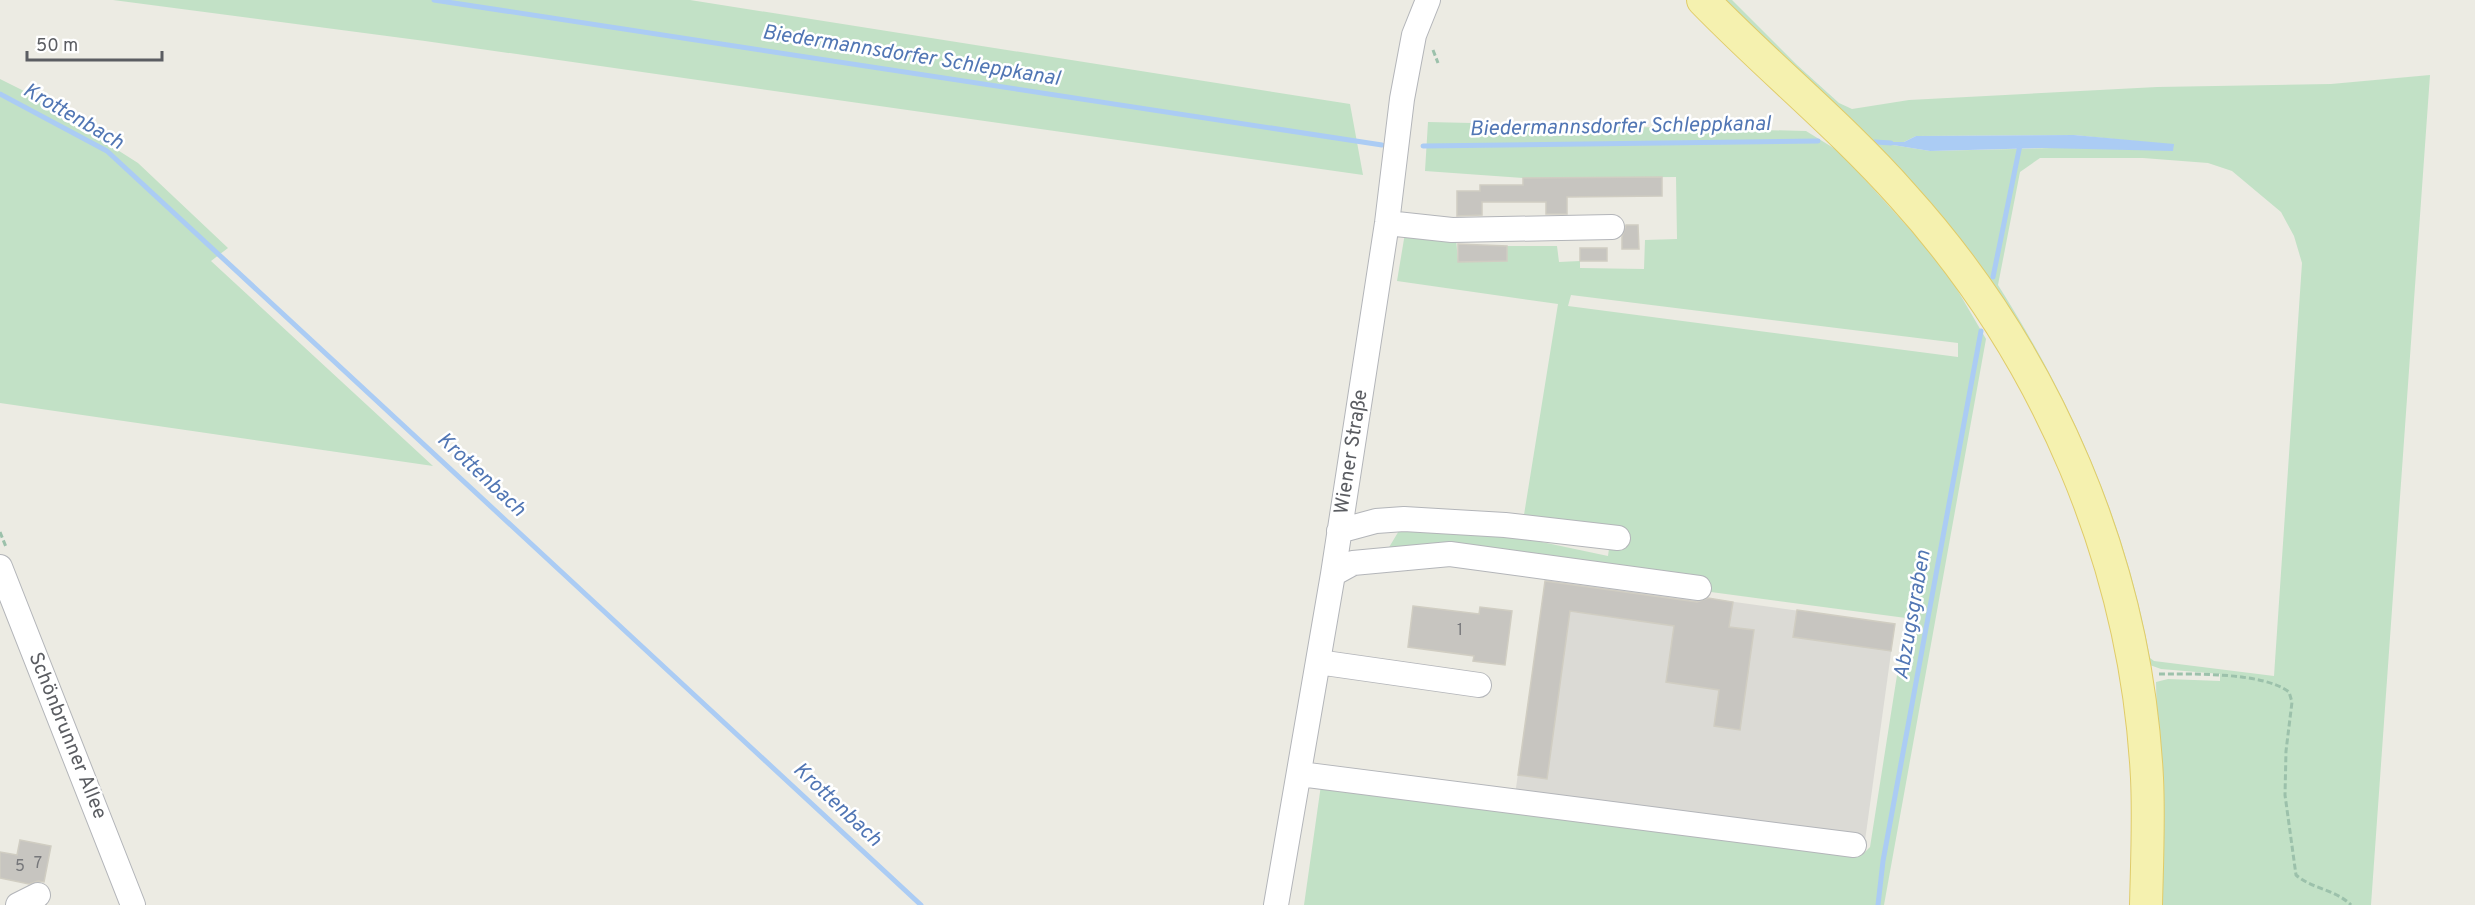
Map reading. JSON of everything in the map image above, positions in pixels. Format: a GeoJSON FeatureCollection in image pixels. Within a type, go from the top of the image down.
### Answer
{"type":"FeatureCollection","features":[{"type":"Feature","properties":{"kind":"main road"},"geometry":{"type":"LineString","coordinates":[[1703,0],[1904,196],[1959,263],[2004,327],[2041,391],[2070,453],[2096,519],[2115,582],[2128,639],[2144,738],[2147,779],[2146,905]]}},
{"type":"Feature","properties":{"kind":"street","name":"Wiener Straße"},"geometry":{"type":"LineString","coordinates":[[1276,905],[1333,574],[1387,223],[1402,99],[1414,35],[1428,0]]}},
{"type":"Feature","properties":{"kind":"street"},"geometry":{"type":"LineString","coordinates":[[1387,223],[1452,230],[1612,227]]}},
{"type":"Feature","properties":{"kind":"street"},"geometry":{"type":"LineString","coordinates":[[1339,531],[1376,521],[1404,519],[1505,525],[1618,538]]}},
{"type":"Feature","properties":{"kind":"street"},"geometry":{"type":"LineString","coordinates":[[1333,574],[1353,563],[1450,554],[1699,588]]}},
{"type":"Feature","properties":{"kind":"street","name":"Schönbrunner Allee"},"geometry":{"type":"LineString","coordinates":[[0,567],[133,905]]}},
{"type":"Feature","properties":{"kind":"street"},"geometry":{"type":"LineString","coordinates":[[1318,662],[1479,685]]}},
{"type":"Feature","properties":{"kind":"street"},"geometry":{"type":"LineString","coordinates":[[1300,774],[1854,845]]}},
{"type":"Feature","properties":{"kind":"path"},"geometry":{"type":"LineString","coordinates":[[2185,674],[2267,681],[2279,684],[2289,692],[2292,702],[2286,751],[2285,795],[2296,875],[2302,880],[2339,894],[2351,905]]}},
{"type":"Feature","properties":{"kind":"shaded area"},"geometry":{"type":"Polygon","coordinates":[[[1546,576],[1895,624],[1863,855],[1513,809],[1546,576]]]}},
{"type":"Feature","properties":{"kind":"green space"},"geometry":{"type":"Polygon","coordinates":[[[113,0],[690,0],[1350,104],[1363,175],[425,41],[113,0]]]}},
{"type":"Feature","properties":{"kind":"green space"},"geometry":{"type":"Polygon","coordinates":[[[1715,0],[1732,0],[1797,65],[1839,103],[1852,109],[1909,100],[2157,87],[2331,84],[2430,75],[2371,905],[2161,905],[2156,682],[2168,679],[2220,681],[2220,674],[2161,669],[2147,664],[2027,349],[1715,0]],[[2074,135],[1916,136],[1904,142],[1887,142],[1887,144],[1930,151],[2174,145],[2074,135]],[[2040,158],[2020,172],[1998,285],[2049,373],[2092,464],[2126,558],[2150,658],[2154,661],[2274,676],[2302,263],[2294,236],[2281,212],[2232,171],[2208,163],[2143,158],[2040,158]]]}},
{"type":"Feature","properties":{"kind":"green space"},"geometry":{"type":"Polygon","coordinates":[[[0,79],[28,93],[138,163],[228,248],[211,261],[433,466],[0,403],[0,79]]]}},
{"type":"Feature","properties":{"kind":"green space"},"geometry":{"type":"Polygon","coordinates":[[[1428,122],[1806,131],[1840,152],[1944,267],[1986,339],[1884,905],[1304,905],[1321,785],[1862,855],[1870,847],[1906,618],[1388,549],[1403,524],[1499,533],[1608,556],[1611,534],[1523,521],[1558,304],[1397,281],[1405,233],[1456,238],[1458,262],[1507,261],[1507,246],[1557,246],[1559,262],[1580,261],[1580,268],[1644,269],[1645,240],[1677,239],[1676,177],[1523,178],[1425,171],[1428,122]],[[1571,295],[1568,306],[1958,357],[1958,343],[1571,295]]]}},
{"type":"Feature","properties":{"kind":"water"},"geometry":{"type":"Polygon","coordinates":[[[2074,135],[2174,144],[2173,151],[2042,148],[1930,151],[1887,144],[1887,142],[1904,142],[1916,136],[2074,135]]]}},
{"type":"Feature","properties":{"kind":"building"},"geometry":{"type":"Polygon","coordinates":[[[1662,177],[1662,196],[1567,197],[1567,214],[1546,214],[1546,202],[1482,202],[1482,215],[1457,216],[1457,191],[1480,191],[1480,185],[1523,185],[1523,178],[1662,177]]]}},
{"type":"Feature","properties":{"kind":"building"},"geometry":{"type":"Polygon","coordinates":[[[1626,225],[1638,225],[1639,249],[1622,249],[1622,237],[1626,225]]]}},
{"type":"Feature","properties":{"kind":"building"},"geometry":{"type":"Polygon","coordinates":[[[1458,244],[1507,246],[1507,261],[1458,262],[1458,244]]]}},
{"type":"Feature","properties":{"kind":"building"},"geometry":{"type":"Polygon","coordinates":[[[1580,248],[1607,248],[1607,261],[1580,261],[1580,248]]]}},
{"type":"Feature","properties":{"kind":"building"},"geometry":{"type":"Polygon","coordinates":[[[1545,581],[1697,602],[1708,598],[1733,602],[1729,627],[1754,630],[1740,730],[1714,726],[1719,690],[1666,682],[1674,626],[1570,611],[1547,779],[1518,775],[1545,581]]]}},
{"type":"Feature","properties":{"kind":"building"},"geometry":{"type":"Polygon","coordinates":[[[1413,606],[1479,614],[1480,607],[1512,611],[1505,665],[1473,661],[1474,656],[1408,647],[1413,606]]]}},
{"type":"Feature","properties":{"kind":"building"},"geometry":{"type":"Polygon","coordinates":[[[1797,610],[1895,624],[1891,651],[1793,637],[1797,610]]]}},
{"type":"Feature","properties":{"kind":"building"},"geometry":{"type":"Polygon","coordinates":[[[20,840],[51,846],[44,882],[29,884],[0,878],[0,852],[17,855],[20,840]]]}},
{"type":"Feature","properties":{"kind":"waterway","name":"Biedermannsdorfer Schleppkanal"},"geometry":{"type":"LineString","coordinates":[[434,0],[1382,145]]}},
{"type":"Feature","properties":{"kind":"waterway","name":"Krottenbach"},"geometry":{"type":"LineString","coordinates":[[0,94],[107,151],[921,905]]}},
{"type":"Feature","properties":{"kind":"waterway","name":"Biedermannsdorfer Schleppkanal"},"geometry":{"type":"LineString","coordinates":[[1423,146],[1818,141]]}},
{"type":"Feature","properties":{"kind":"waterway","name":"Biedermannsdorfer Schleppkanal"},"geometry":{"type":"LineString","coordinates":[[1875,142],[1891,143]]}},
{"type":"Feature","properties":{"kind":"waterway","name":"Abzugsgraben"},"geometry":{"type":"LineString","coordinates":[[1993,277],[2020,145]]}},
{"type":"Feature","properties":{"kind":"waterway","name":"Abzugsgraben"},"geometry":{"type":"LineString","coordinates":[[1878,905],[1883,861],[1981,331]]}}]}
